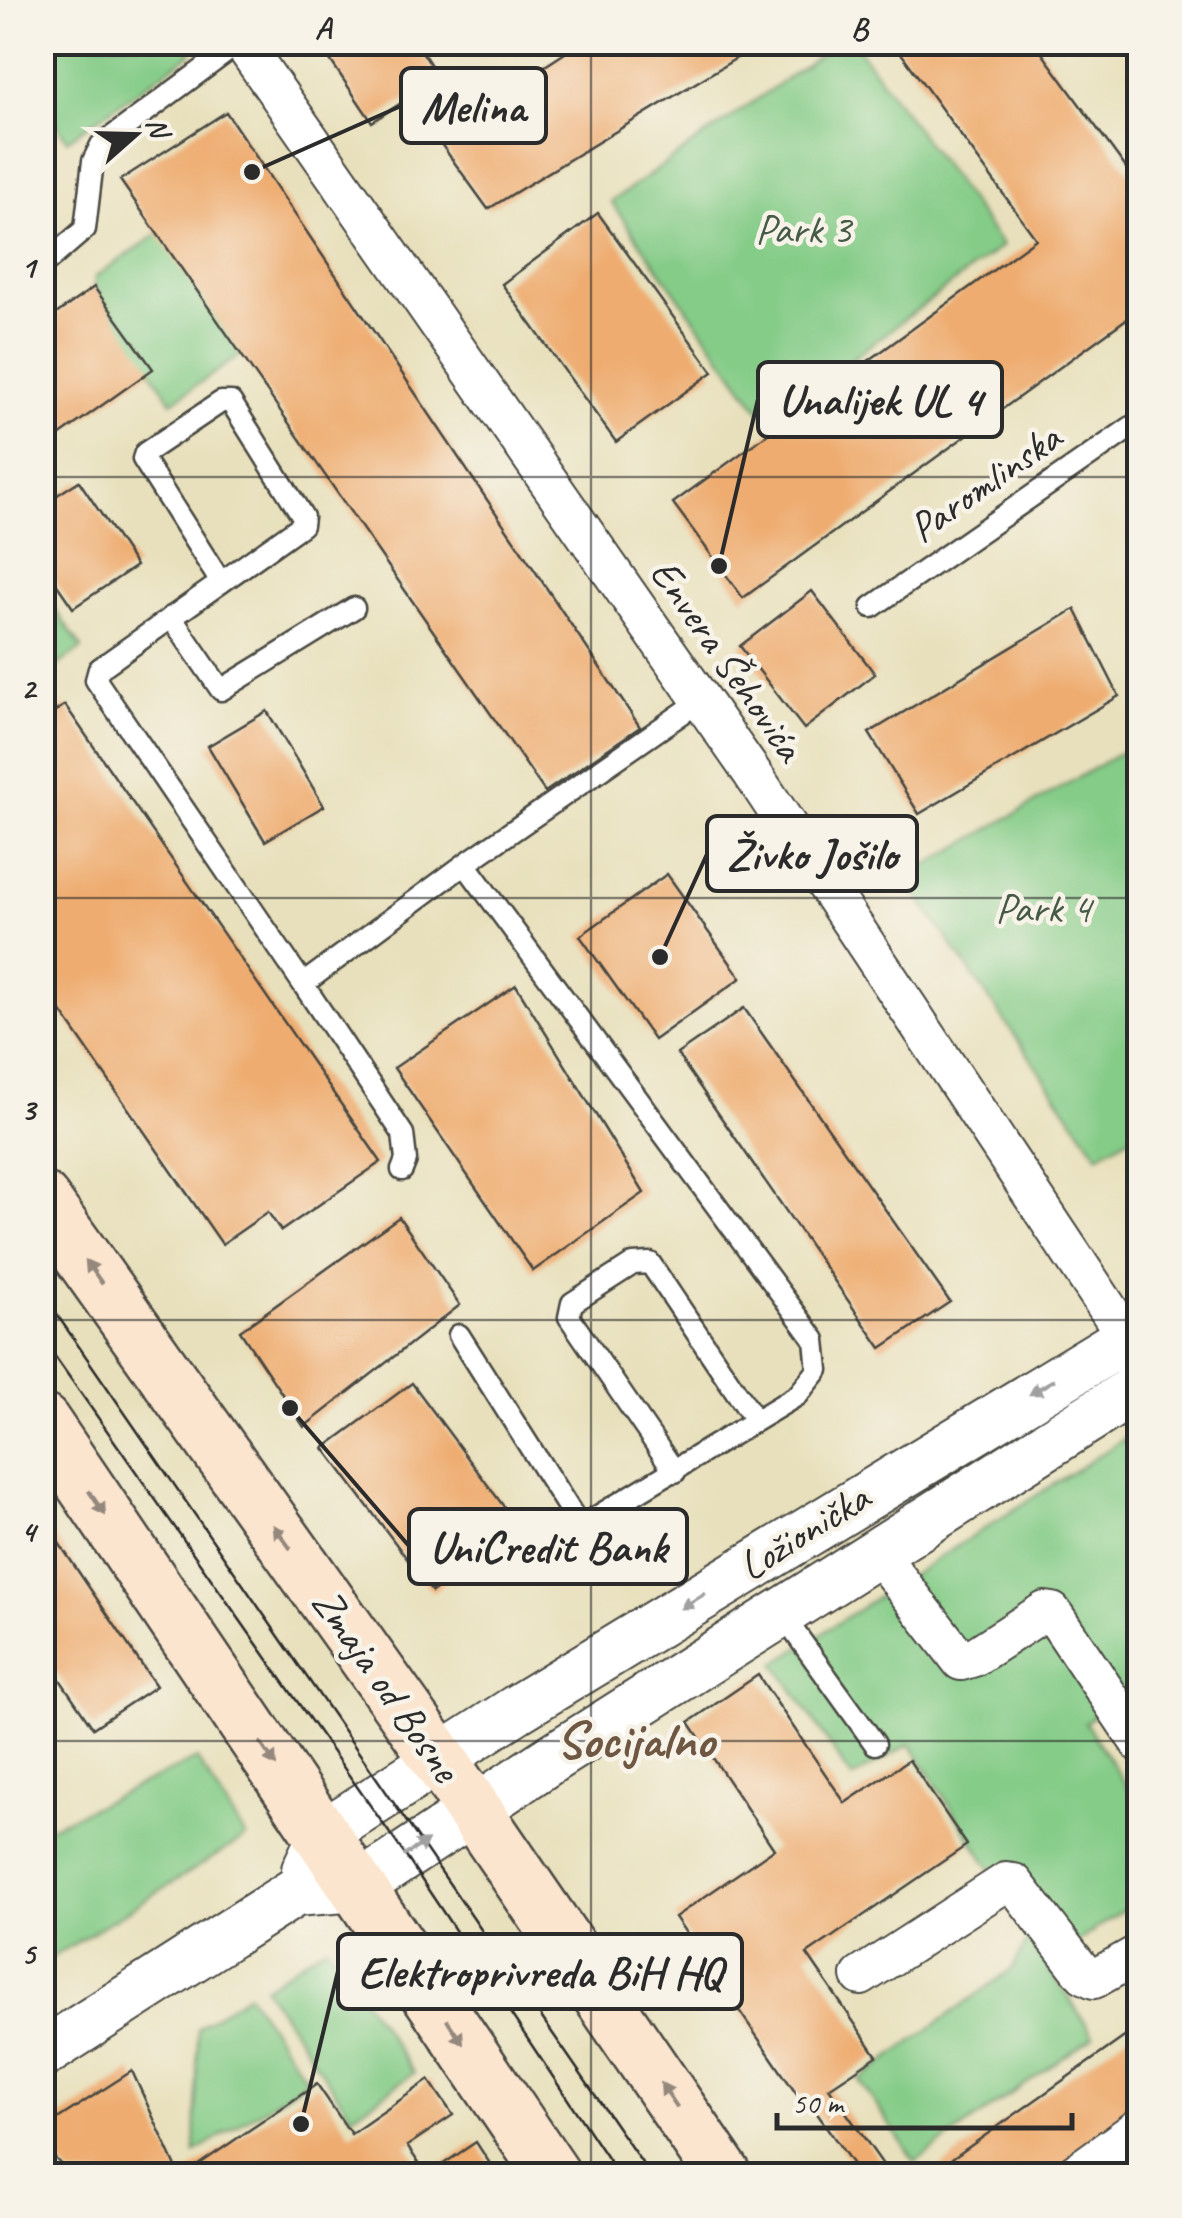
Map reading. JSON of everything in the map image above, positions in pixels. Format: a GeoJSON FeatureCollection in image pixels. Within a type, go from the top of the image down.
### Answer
{"type":"FeatureCollection","features":[{"type":"Feature","properties":{"kind":"main road","name":"Zmaja od Bosne"},"geometry":{"type":"LineString","coordinates":[[42,1200],[439,1759],[724,2176]]}},
{"type":"Feature","properties":{"kind":"main road"},"geometry":{"type":"LineString","coordinates":[[42,1422],[553,2176]]}},
{"type":"Feature","properties":{"kind":"street","name":"Envera Šehovića"},"geometry":{"type":"LineString","coordinates":[[241,42],[700,701],[1135,1342]]}},
{"type":"Feature","properties":{"kind":"street","name":"Ložionička"},"geometry":{"type":"LineString","coordinates":[[323,1834],[439,1759],[1135,1342]]}},
{"type":"Feature","properties":{"kind":"street","name":"Ložionička"},"geometry":{"type":"LineString","coordinates":[[42,2054],[296,1892],[358,1887],[1140,1386]]}},
{"type":"Feature","properties":{"kind":"street"},"geometry":{"type":"LineString","coordinates":[[877,1552],[961,1661],[1044,1611],[1052,1612],[1140,1743]]}},
{"type":"Feature","properties":{"kind":"street"},"geometry":{"type":"LineString","coordinates":[[296,1892],[323,1834]]}},
{"type":"Feature","properties":{"kind":"street"},"geometry":{"type":"LineString","coordinates":[[862,1976],[1006,1882],[1014,1884],[1084,1974],[1094,1979],[1140,1953]]}},
{"type":"Feature","properties":{"kind":"street"},"geometry":{"type":"LineString","coordinates":[[1072,2176],[1140,2128]]}},
{"type":"Feature","properties":{"kind":"lane"},"geometry":{"type":"LineString","coordinates":[[42,266],[85,230],[93,160],[102,145],[241,42]]}},
{"type":"Feature","properties":{"kind":"lane"},"geometry":{"type":"LineString","coordinates":[[220,581],[143,459],[145,453],[221,402],[231,402],[304,517],[302,525],[99,669],[96,680],[404,1134],[406,1160],[402,1170]]}},
{"type":"Feature","properties":{"kind":"lane","name":"Paromlinska"},"geometry":{"type":"LineString","coordinates":[[872,607],[1140,421]]}},
{"type":"Feature","properties":{"kind":"lane"},"geometry":{"type":"LineString","coordinates":[[171,617],[221,690],[354,608]]}},
{"type":"Feature","properties":{"kind":"lane"},"geometry":{"type":"LineString","coordinates":[[303,984],[465,864],[700,701]]}},
{"type":"Feature","properties":{"kind":"lane"},"geometry":{"type":"LineString","coordinates":[[460,1335],[576,1520],[588,1522],[675,1472],[810,1385],[820,1352],[815,1340],[465,864]]}},
{"type":"Feature","properties":{"kind":"lane"},"geometry":{"type":"LineString","coordinates":[[675,1472],[569,1318],[572,1303],[633,1264],[650,1264],[755,1420]]}},
{"type":"Feature","properties":{"kind":"lane"},"geometry":{"type":"LineString","coordinates":[[781,1613],[875,1744]]}},
{"type":"Feature","properties":{"kind":"green space"},"geometry":{"type":"Polygon","coordinates":[[[42,43],[184,43],[192,53],[67,140],[43,104],[42,43]]]}},
{"type":"Feature","properties":{"kind":"green space","name":"Park 3"},"geometry":{"type":"Polygon","coordinates":[[[837,43],[854,43],[1002,246],[768,422],[611,202],[837,43]]]}},
{"type":"Feature","properties":{"kind":"green space"},"geometry":{"type":"Polygon","coordinates":[[[164,230],[245,352],[172,402],[94,287],[95,277],[164,230]]]}},
{"type":"Feature","properties":{"kind":"green space"},"geometry":{"type":"Polygon","coordinates":[[[43,593],[82,648],[42,676],[43,593]]]}},
{"type":"Feature","properties":{"kind":"green space","name":"Park 4"},"geometry":{"type":"Polygon","coordinates":[[[1139,742],[1139,1131],[1098,1155],[905,878],[1139,742]]]}},
{"type":"Feature","properties":{"kind":"green space"},"geometry":{"type":"Polygon","coordinates":[[[1124,1439],[1139,1466],[1139,1687],[1085,1722],[1139,1805],[1139,1899],[1046,1964],[1094,2036],[915,2162],[859,2080],[1012,1969],[1032,1934],[910,1744],[852,1778],[775,1663],[1124,1439]]]}},
{"type":"Feature","properties":{"kind":"green space"},"geometry":{"type":"Polygon","coordinates":[[[197,1759],[246,1837],[43,1963],[43,1830],[197,1759]]]}},
{"type":"Feature","properties":{"kind":"green space"},"geometry":{"type":"Polygon","coordinates":[[[326,1945],[414,2073],[352,2116],[264,1987],[326,1945]]]}},
{"type":"Feature","properties":{"kind":"green space"},"geometry":{"type":"Polygon","coordinates":[[[248,1994],[307,2080],[195,2153],[198,2028],[248,1994]]]}},
{"type":"Feature","properties":{"kind":"building"},"geometry":{"type":"Polygon","coordinates":[[[318,42],[416,42],[439,78],[372,122],[318,42]]]}},
{"type":"Feature","properties":{"kind":"building"},"geometry":{"type":"Polygon","coordinates":[[[582,42],[763,42],[488,209],[436,137],[582,42]]]}},
{"type":"Feature","properties":{"kind":"building"},"geometry":{"type":"Polygon","coordinates":[[[893,42],[1034,42],[1140,187],[1140,309],[743,598],[673,503],[1036,239],[893,42]]]}},
{"type":"Feature","properties":{"kind":"building"},"geometry":{"type":"Polygon","coordinates":[[[226,112],[640,727],[545,792],[120,180],[226,112]]]}},
{"type":"Feature","properties":{"kind":"building"},"geometry":{"type":"Polygon","coordinates":[[[598,213],[713,372],[616,442],[502,284],[598,213]]]}},
{"type":"Feature","properties":{"kind":"building"},"geometry":{"type":"Polygon","coordinates":[[[94,287],[153,369],[42,448],[42,324],[94,287]]]}},
{"type":"Feature","properties":{"kind":"building"},"geometry":{"type":"Polygon","coordinates":[[[79,481],[136,566],[73,608],[42,563],[42,505],[79,481]]]}},
{"type":"Feature","properties":{"kind":"building"},"geometry":{"type":"Polygon","coordinates":[[[812,591],[875,674],[804,729],[740,646],[812,591]]]}},
{"type":"Feature","properties":{"kind":"building"},"geometry":{"type":"Polygon","coordinates":[[[1075,609],[1119,696],[919,814],[869,733],[1075,609]]]}},
{"type":"Feature","properties":{"kind":"building"},"geometry":{"type":"Polygon","coordinates":[[[65,705],[381,1162],[281,1231],[268,1212],[222,1244],[42,984],[42,720],[65,705]]]}},
{"type":"Feature","properties":{"kind":"building"},"geometry":{"type":"Polygon","coordinates":[[[267,711],[324,806],[265,841],[208,746],[267,711]]]}},
{"type":"Feature","properties":{"kind":"building"},"geometry":{"type":"Polygon","coordinates":[[[667,874],[741,978],[654,1040],[580,936],[667,874]]]}},
{"type":"Feature","properties":{"kind":"building"},"geometry":{"type":"Polygon","coordinates":[[[516,985],[644,1193],[533,1271],[394,1068],[516,985]]]}},
{"type":"Feature","properties":{"kind":"building"},"geometry":{"type":"Polygon","coordinates":[[[744,1008],[950,1302],[881,1348],[677,1054],[744,1008]]]}},
{"type":"Feature","properties":{"kind":"building"},"geometry":{"type":"Polygon","coordinates":[[[399,1217],[460,1305],[304,1427],[240,1331],[399,1217]]]}},
{"type":"Feature","properties":{"kind":"building"},"geometry":{"type":"Polygon","coordinates":[[[412,1383],[519,1527],[432,1592],[324,1448],[412,1383]]]}},
{"type":"Feature","properties":{"kind":"building"},"geometry":{"type":"Polygon","coordinates":[[[42,1518],[156,1686],[93,1728],[42,1653],[42,1518]]]}},
{"type":"Feature","properties":{"kind":"building","name":"Socijalno"},"geometry":{"type":"Polygon","coordinates":[[[758,1675],[845,1803],[909,1760],[967,1845],[807,1954],[877,2056],[829,2088],[891,2176],[861,2176],[809,2102],[804,2105],[675,1917],[774,1849],[689,1722],[758,1675]]]}},
{"type":"Feature","properties":{"kind":"building"},"geometry":{"type":"Polygon","coordinates":[[[1140,2026],[1140,2120],[1060,2176],[928,2176],[1140,2026]]]}},
{"type":"Feature","properties":{"kind":"building"},"geometry":{"type":"Polygon","coordinates":[[[132,2071],[180,2176],[72,2176],[42,2145],[42,2129],[132,2071]]]}},
{"type":"Feature","properties":{"kind":"building"},"geometry":{"type":"Polygon","coordinates":[[[429,2080],[453,2115],[407,2146],[427,2175],[476,2142],[498,2176],[182,2176],[317,2084],[351,2134],[429,2080]]]}},
{"type":"Feature","properties":{"kind":"tram line"},"geometry":{"type":"LineString","coordinates":[[42,1293],[651,2176]]}},
{"type":"Feature","properties":{"kind":"tram line"},"geometry":{"type":"LineString","coordinates":[[42,1338],[405,1855],[619,2176]]}},
{"type":"Feature","properties":{"kind":"place","name":"Melina"},"geometry":{"type":"Point","coordinates":[252,172]}},
{"type":"Feature","properties":{"kind":"place","name":"Unalijek UL 4"},"geometry":{"type":"Point","coordinates":[719,566]}},
{"type":"Feature","properties":{"kind":"place","name":"Živko Jošilo"},"geometry":{"type":"Point","coordinates":[660,957]}},
{"type":"Feature","properties":{"kind":"place","name":"UniCredit Bank"},"geometry":{"type":"Point","coordinates":[290,1408]}},
{"type":"Feature","properties":{"kind":"place","name":"Elektroprivreda BiH HQ"},"geometry":{"type":"Point","coordinates":[301,2124]}},
{"type":"Feature","properties":{"kind":"district","name":"Socijalno"},"geometry":{"type":"Point","coordinates":[635,1740]}}]}
